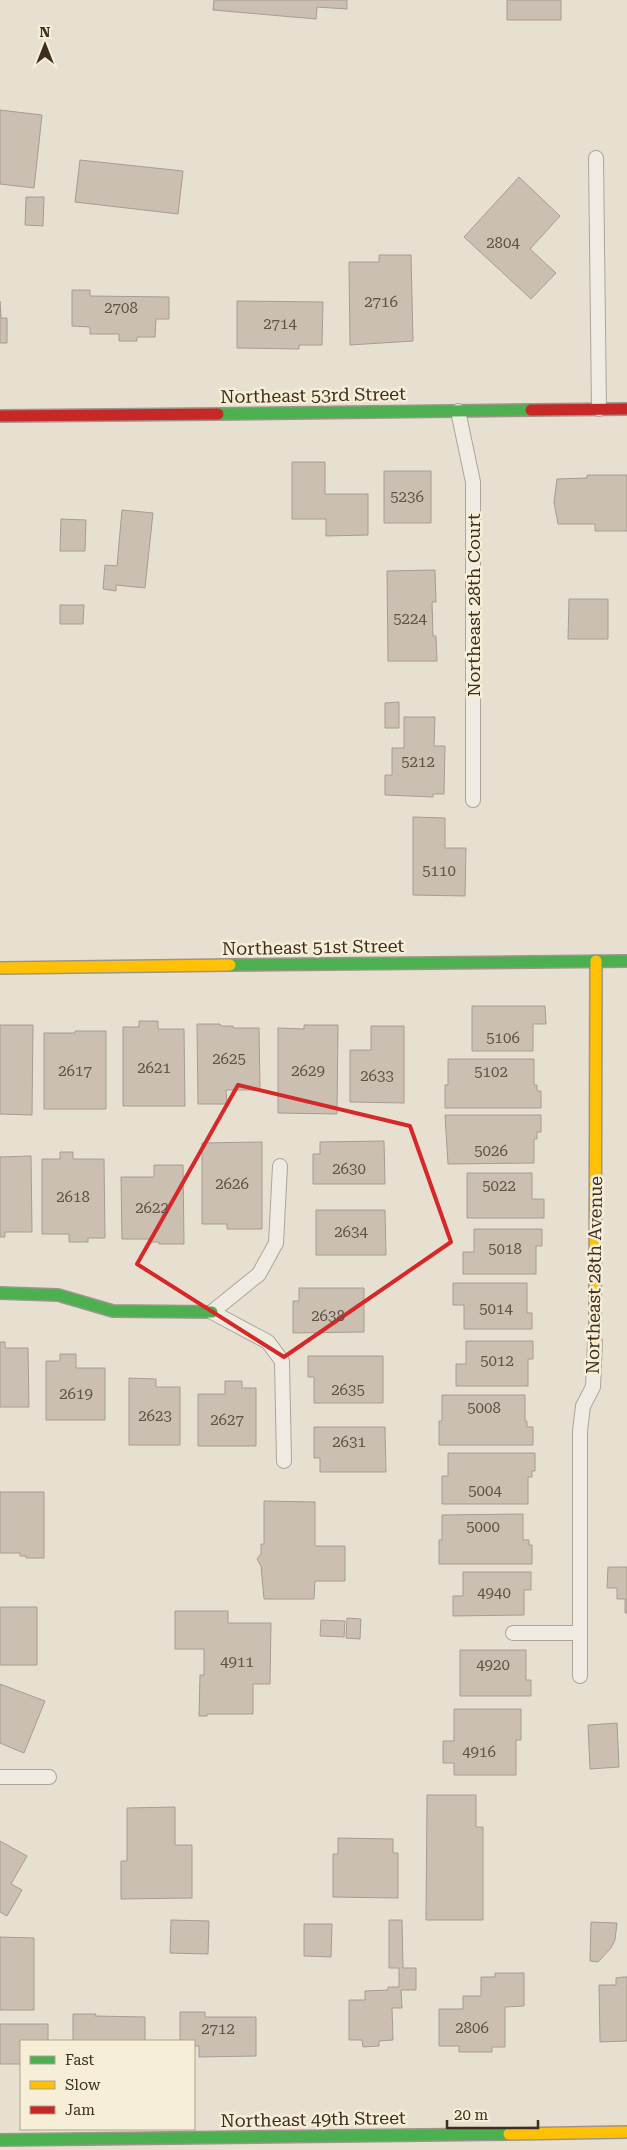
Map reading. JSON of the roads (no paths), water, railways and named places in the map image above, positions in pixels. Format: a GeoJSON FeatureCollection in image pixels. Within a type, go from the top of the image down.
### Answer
{"type":"FeatureCollection","features":[{"type":"Feature","properties":{"kind":"street","name":"Northeast 53rd Street"},"geometry":{"type":"LineString","coordinates":[[0,416],[627,409]]}},
{"type":"Feature","properties":{"kind":"street","name":"Northeast 28th Avenue"},"geometry":{"type":"LineString","coordinates":[[595,1342],[596,961]]}},
{"type":"Feature","properties":{"kind":"street","name":"Northeast 51st Street"},"geometry":{"type":"LineString","coordinates":[[0,968],[627,961]]}},
{"type":"Feature","properties":{"kind":"street"},"geometry":{"type":"LineString","coordinates":[[0,1293],[38,1292],[58,1295],[113,1311],[212,1312]]}},
{"type":"Feature","properties":{"kind":"street","name":"Northeast 49th Street"},"geometry":{"type":"LineString","coordinates":[[0,2140],[627,2132]]}},
{"type":"Feature","properties":{"kind":"lane"},"geometry":{"type":"LineString","coordinates":[[596,158],[599,409]]}},
{"type":"Feature","properties":{"kind":"lane","name":"Northeast 28th Court"},"geometry":{"type":"LineString","coordinates":[[458,411],[473,482],[473,800]]}},
{"type":"Feature","properties":{"kind":"lane"},"geometry":{"type":"LineString","coordinates":[[280,1166],[276,1243],[259,1274],[212,1312],[268,1342],[282,1361],[284,1461]]}},
{"type":"Feature","properties":{"kind":"lane","name":"Northeast 28th Avenue"},"geometry":{"type":"LineString","coordinates":[[580,1676],[580,1431],[583,1406],[592,1386],[595,1342]]}},
{"type":"Feature","properties":{"kind":"lane"},"geometry":{"type":"LineString","coordinates":[[513,1633],[580,1633]]}},
{"type":"Feature","properties":{"kind":"lane"},"geometry":{"type":"LineString","coordinates":[[0,1777],[49,1777]]}}]}
